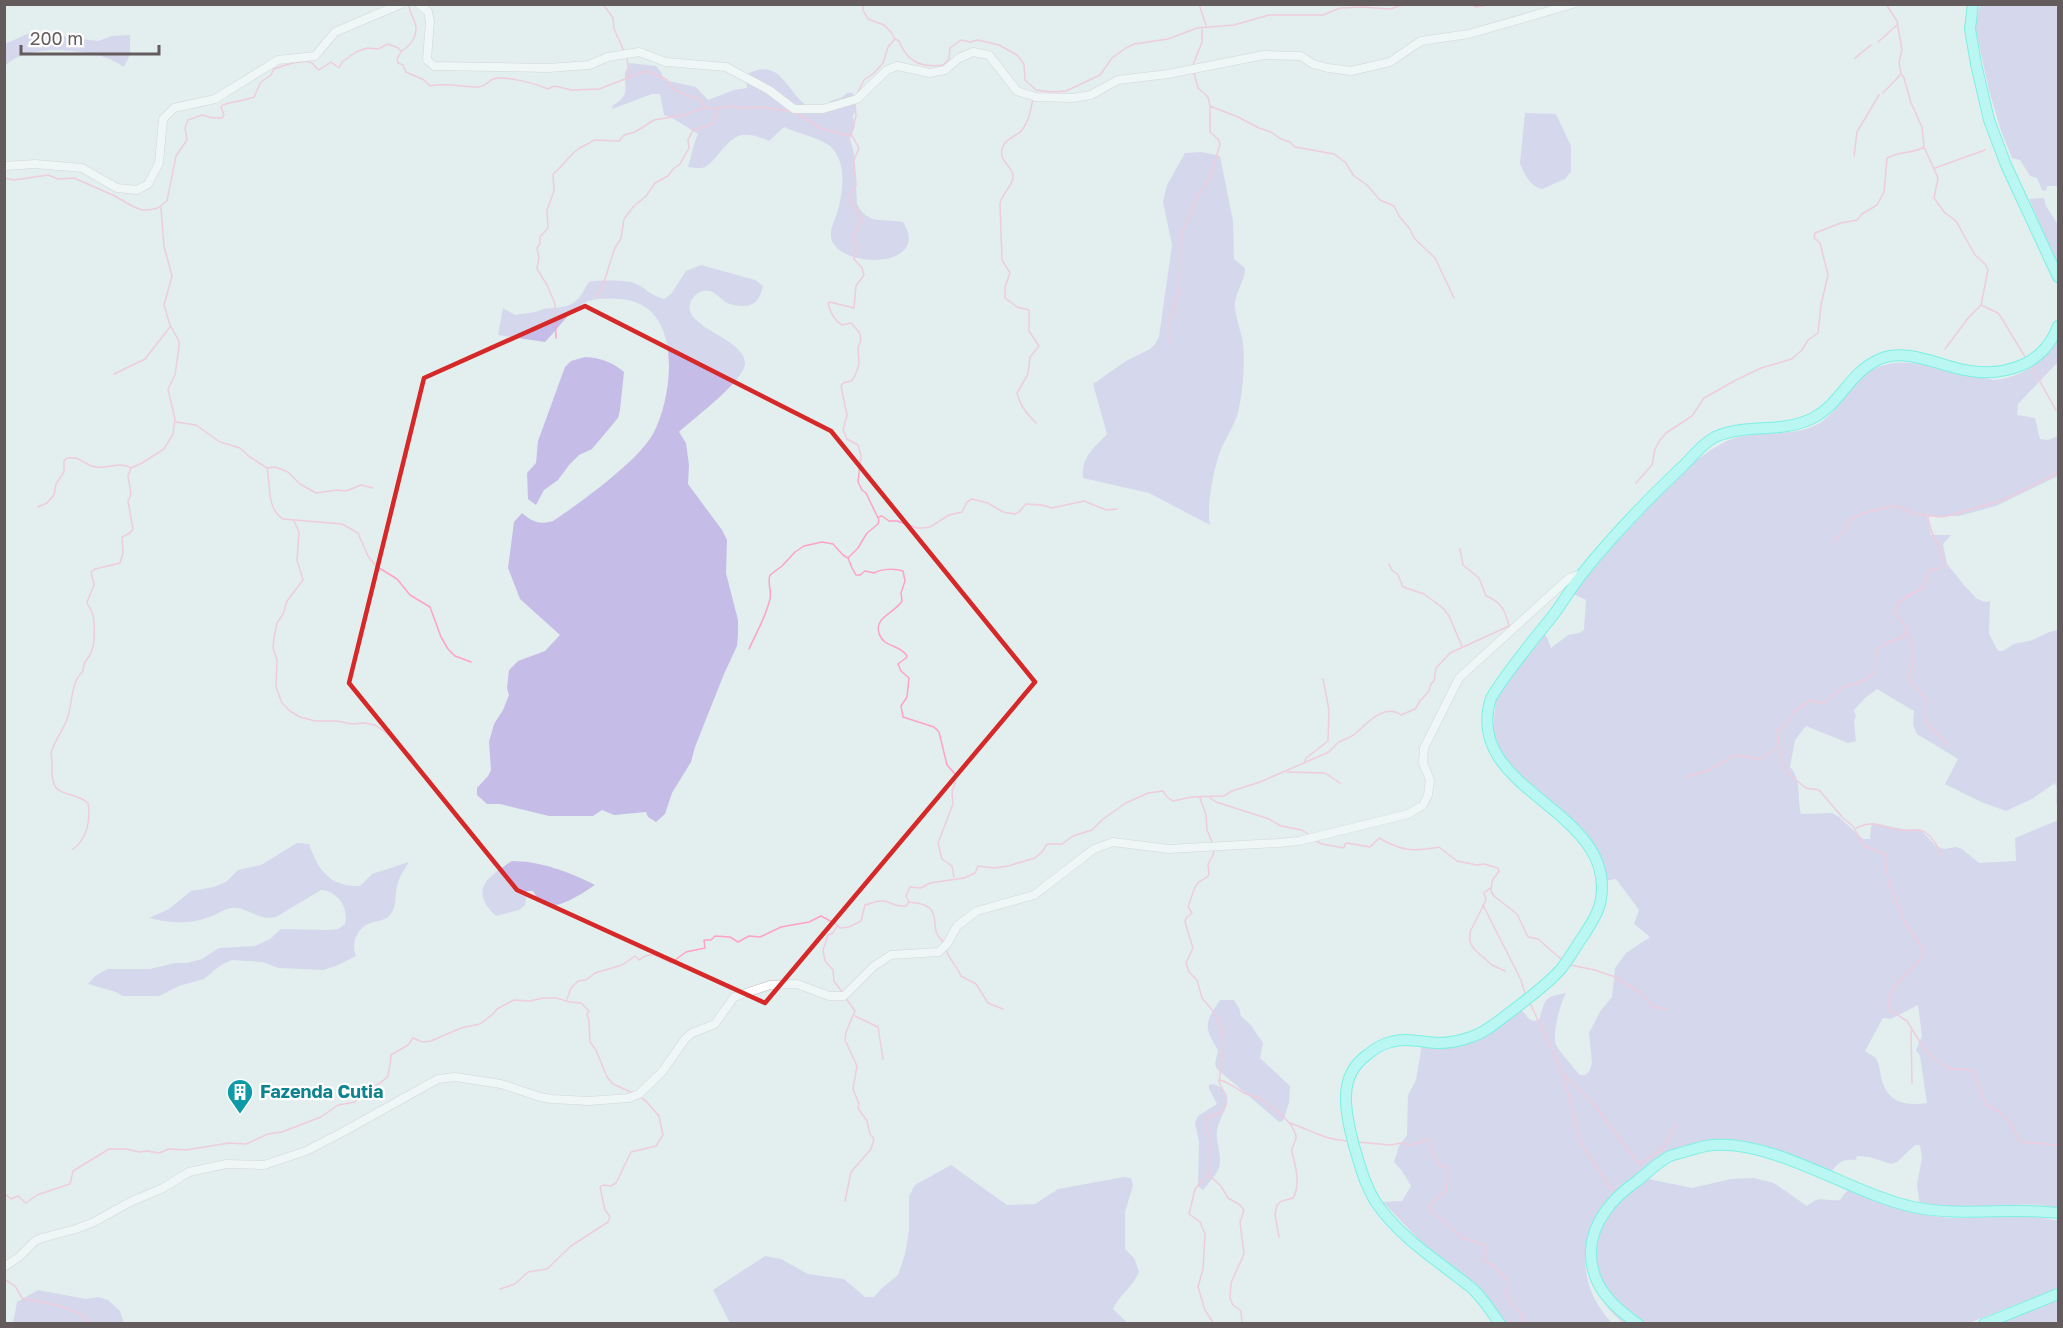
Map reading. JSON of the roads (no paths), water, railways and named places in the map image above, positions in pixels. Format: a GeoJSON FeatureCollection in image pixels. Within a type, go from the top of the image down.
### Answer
{"type":"FeatureCollection","features":[{"type":"Feature","properties":{"kind":"highway"},"geometry":{"type":"LineString","coordinates":[[1973,4],[1970,29],[1989,120],[2006,165],[2058,277]]}},
{"type":"Feature","properties":{"kind":"highway"},"geometry":{"type":"LineString","coordinates":[[1500,1323],[1470,1287],[1398,1229],[1375,1201],[1361,1172],[1350,1128],[1345,1091],[1349,1076],[1359,1061],[1385,1044],[1399,1040],[1448,1042],[1471,1037],[1489,1028],[1540,989],[1562,968],[1597,912],[1602,888],[1600,872],[1589,845],[1516,779],[1503,765],[1491,745],[1487,723],[1488,706],[1496,691],[1582,574],[1671,477],[1700,448],[1716,437],[1744,430],[1800,424],[1824,412],[1835,402],[1853,377],[1880,359],[1888,357],[1910,357],[1967,370],[2005,372],[2031,361],[2047,346],[2058,326]]}},
{"type":"Feature","properties":{"kind":"highway"},"geometry":{"type":"LineString","coordinates":[[1638,1323],[1612,1304],[1598,1284],[1591,1250],[1594,1234],[1602,1215],[1625,1190],[1670,1156],[1712,1145],[1731,1146],[1762,1151],[1913,1207],[1947,1211],[2058,1213]]}},
{"type":"Feature","properties":{"kind":"highway"},"geometry":{"type":"LineString","coordinates":[[1984,1323],[2058,1294]]}},
{"type":"Feature","properties":{"kind":"street"},"geometry":{"type":"LineString","coordinates":[[4,166],[35,164],[82,168],[117,188],[137,190],[148,184],[159,163],[163,119],[174,108],[215,99],[278,60],[315,56],[335,32],[401,4]]}},
{"type":"Feature","properties":{"kind":"street"},"geometry":{"type":"LineString","coordinates":[[420,4],[428,12],[430,21],[427,60],[434,66],[548,68],[589,65],[608,57],[639,52],[666,62],[726,67],[769,90],[794,109],[823,110],[857,99],[887,70],[897,66],[930,73],[937,72],[945,70],[959,58],[973,52],[989,55],[1017,91],[1036,97],[1072,98],[1091,95],[1118,80],[1168,74],[1264,55],[1301,56],[1313,64],[1352,71],[1390,62],[1421,41],[1469,34],[1573,4]]}},
{"type":"Feature","properties":{"kind":"street"},"geometry":{"type":"LineString","coordinates":[[4,1267],[15,1261],[35,1241],[88,1224],[195,1170],[226,1164],[264,1165],[306,1151],[438,1079],[455,1077],[501,1084],[552,1100],[588,1101],[634,1096],[662,1072],[685,1039],[692,1033],[715,1024],[734,997],[770,985],[797,984],[830,996],[844,996],[874,966],[891,955],[939,952],[947,944],[957,926],[978,911],[1034,896],[1094,849],[1113,842],[1169,849],[1278,843],[1299,841],[1408,814],[1422,805],[1428,795],[1430,780],[1423,763],[1424,748],[1459,678],[1569,578],[1582,574]]}},
{"type":"Feature","properties":{"kind":"waterway"},"geometry":{"type":"LineString","coordinates":[[402,51],[411,43],[416,32],[409,4]]}},
{"type":"Feature","properties":{"kind":"waterway"},"geometry":{"type":"LineString","coordinates":[[603,4],[613,18],[614,29],[624,51]]}},
{"type":"Feature","properties":{"kind":"waterway"},"geometry":{"type":"LineString","coordinates":[[863,4],[863,10],[868,19],[884,25],[899,41],[906,54],[916,62],[943,65],[949,59],[950,48],[961,40],[970,42],[978,40],[999,45],[1017,55],[1024,64],[1025,80],[1036,90],[1050,92],[1066,91],[1100,75],[1112,58],[1134,44],[1168,39],[1197,28],[1234,25],[1269,15],[1323,15],[1340,8],[1390,9],[1406,4]]}},
{"type":"Feature","properties":{"kind":"waterway"},"geometry":{"type":"LineString","coordinates":[[1199,4],[1206,25]]}},
{"type":"Feature","properties":{"kind":"waterway"},"geometry":{"type":"LineString","coordinates":[[1473,4],[1475,7],[1497,4]]}},
{"type":"Feature","properties":{"kind":"waterway"},"geometry":{"type":"LineString","coordinates":[[1886,4],[1897,21],[1902,50],[1899,62],[1901,74],[1922,127],[1924,147],[1938,178],[1934,198],[1945,213],[1956,221],[1975,255],[1988,270],[1981,305],[1945,349]]}},
{"type":"Feature","properties":{"kind":"waterway"},"geometry":{"type":"LineString","coordinates":[[1878,42],[1897,25]]}},
{"type":"Feature","properties":{"kind":"waterway"},"geometry":{"type":"LineString","coordinates":[[1193,65],[1202,42],[1202,27]]}},
{"type":"Feature","properties":{"kind":"waterway"},"geometry":{"type":"LineString","coordinates":[[856,96],[864,80],[883,63],[888,47],[895,39]]}},
{"type":"Feature","properties":{"kind":"waterway"},"geometry":{"type":"LineString","coordinates":[[4,178],[14,180],[48,175],[58,179],[74,178],[142,210],[158,208],[167,201],[176,156],[187,140],[185,128],[188,120],[202,115],[222,118],[224,115],[221,107],[223,105],[254,97],[261,82],[271,75],[274,69],[282,66],[308,62],[319,70],[331,62],[339,68],[342,62],[356,52],[367,48],[378,49],[388,44],[401,51]]}},
{"type":"Feature","properties":{"kind":"waterway"},"geometry":{"type":"LineString","coordinates":[[1855,58],[1871,45]]}},
{"type":"Feature","properties":{"kind":"waterway"},"geometry":{"type":"LineString","coordinates":[[401,52],[397,59],[398,63],[403,65],[406,72],[424,80],[430,86],[480,87],[493,79],[505,78],[548,89],[554,86],[572,90],[599,89],[646,71],[666,79],[674,90],[700,100],[705,107]]}},
{"type":"Feature","properties":{"kind":"waterway"},"geometry":{"type":"LineString","coordinates":[[627,58],[629,77]]}},
{"type":"Feature","properties":{"kind":"waterway"},"geometry":{"type":"LineString","coordinates":[[1170,343],[1169,322],[1179,292],[1180,238],[1197,197],[1210,178],[1220,144],[1210,132],[1208,97],[1198,88],[1194,73]]}},
{"type":"Feature","properties":{"kind":"waterway"},"geometry":{"type":"LineString","coordinates":[[1883,93],[1900,75]]}},
{"type":"Feature","properties":{"kind":"waterway"},"geometry":{"type":"LineString","coordinates":[[1854,156],[1857,132],[1879,95]]}},
{"type":"Feature","properties":{"kind":"waterway"},"geometry":{"type":"LineString","coordinates":[[1033,98],[1024,126],[1020,132],[1006,142],[1002,149],[1002,157],[1010,168],[1013,179],[1000,204],[1002,260],[1010,273],[1005,287],[1005,298],[1017,307],[1029,310],[1029,331],[1039,346],[1030,357],[1028,374],[1017,393],[1022,406],[1036,423]]}},
{"type":"Feature","properties":{"kind":"waterway"},"geometry":{"type":"LineString","coordinates":[[848,558],[879,520],[858,482],[861,455],[858,445],[847,439],[843,430],[847,415],[841,386],[855,376],[859,364],[858,348],[861,339],[859,332],[851,323],[842,325],[837,321],[828,303],[854,308],[856,286],[864,275],[862,268],[854,259],[858,246],[853,239],[861,219],[849,199],[856,186],[854,160],[859,148],[851,134],[856,116],[855,103]]}},
{"type":"Feature","properties":{"kind":"waterway"},"geometry":{"type":"LineString","coordinates":[[556,338],[555,304],[537,269],[539,258],[537,248],[540,244],[540,237],[548,228],[547,210],[554,191],[553,174],[579,148],[594,140],[619,141],[624,135],[635,132],[654,120],[684,115],[705,107],[711,109],[731,106],[759,107],[791,111]]}},
{"type":"Feature","properties":{"kind":"waterway"},"geometry":{"type":"LineString","coordinates":[[1210,106],[1271,132],[1295,147],[1334,154],[1345,162],[1354,176],[1367,185],[1380,200],[1394,206],[1414,238],[1435,258],[1454,298]]}},
{"type":"Feature","properties":{"kind":"waterway"},"geometry":{"type":"LineString","coordinates":[[597,297],[602,289],[614,250],[621,238],[624,219],[655,183],[668,176],[680,164],[689,148],[688,140],[693,130],[712,124],[718,109]]}},
{"type":"Feature","properties":{"kind":"waterway"},"geometry":{"type":"LineString","coordinates":[[796,113],[822,129],[851,136]]}},
{"type":"Feature","properties":{"kind":"waterway"},"geometry":{"type":"LineString","coordinates":[[1636,483],[1652,465],[1655,449],[1660,440],[1666,433],[1692,416],[1704,398],[1761,368],[1792,359],[1802,350],[1808,340],[1818,333],[1821,305],[1828,275],[1820,243],[1814,238],[1815,233],[1841,223],[1857,220],[1877,205],[1884,192],[1887,158],[1924,147]]}},
{"type":"Feature","properties":{"kind":"waterway"},"geometry":{"type":"LineString","coordinates":[[1935,168],[1985,150]]}},
{"type":"Feature","properties":{"kind":"waterway"},"geometry":{"type":"LineString","coordinates":[[38,507],[47,503],[54,495],[56,484],[64,472],[64,461],[67,458],[76,458],[96,467],[122,465],[131,468],[164,449],[173,434],[175,419],[168,389],[175,375],[179,341],[170,325],[164,305],[172,276],[164,246],[161,208]]}},
{"type":"Feature","properties":{"kind":"waterway"},"geometry":{"type":"LineString","coordinates":[[1981,305],[1998,313],[2025,357]]}},
{"type":"Feature","properties":{"kind":"waterway"},"geometry":{"type":"LineString","coordinates":[[114,374],[145,359],[170,327]]}},
{"type":"Feature","properties":{"kind":"waterway"},"geometry":{"type":"LineString","coordinates":[[2031,366],[2056,410]]}},
{"type":"Feature","properties":{"kind":"waterway"},"geometry":{"type":"LineString","coordinates":[[176,422],[196,425],[220,442],[240,448],[267,468],[272,503],[283,519],[342,524],[358,533],[368,556],[376,566],[397,579],[410,595],[430,607],[448,649],[455,656],[471,662]]}},
{"type":"Feature","properties":{"kind":"waterway"},"geometry":{"type":"LineString","coordinates":[[267,468],[275,467],[288,472],[300,484],[316,493],[346,491],[361,485],[373,488]]}},
{"type":"Feature","properties":{"kind":"waterway"},"geometry":{"type":"LineString","coordinates":[[73,849],[82,840],[87,829],[88,803],[57,789],[52,778],[51,753],[67,719],[76,681],[92,649],[94,619],[87,602],[94,585],[91,572],[120,563],[123,553],[122,537],[133,529],[128,501],[131,494],[128,476],[131,468]]}},
{"type":"Feature","properties":{"kind":"waterway"},"geometry":{"type":"LineString","coordinates":[[1833,541],[1845,530],[1851,519],[1867,512],[1893,506],[1914,514],[1942,517],[2003,500],[2058,473]]}},
{"type":"Feature","properties":{"kind":"waterway"},"geometry":{"type":"LineString","coordinates":[[879,517],[917,528],[930,527],[949,515],[962,512],[967,502],[972,499],[988,503],[1003,512],[1015,514],[1026,504],[1052,508],[1084,501],[1106,510],[1117,509]]}},
{"type":"Feature","properties":{"kind":"waterway"},"geometry":{"type":"LineString","coordinates":[[1928,515],[1930,528],[1944,565],[1938,569],[1928,570],[1922,588],[1897,603],[1895,613],[1903,623],[1912,645],[1913,664],[1908,678],[1926,699],[1926,719],[1947,746]]}},
{"type":"Feature","properties":{"kind":"waterway"},"geometry":{"type":"LineString","coordinates":[[294,521],[299,532],[297,560],[303,580],[287,601],[277,623],[274,638],[273,648],[277,660],[276,687],[282,703],[300,717],[315,721],[375,725],[410,755],[422,773]]}},
{"type":"Feature","properties":{"kind":"waterway"},"geometry":{"type":"LineString","coordinates":[[749,649],[768,606],[770,575],[804,546],[822,542],[833,544],[848,558],[856,575],[865,571],[874,573],[888,569],[903,571],[905,581],[901,593],[902,601],[882,619],[878,628],[884,641],[900,649],[907,656],[898,664],[901,671],[909,678],[907,697],[901,706],[903,717],[934,727],[939,732],[947,765],[955,774],[952,791],[953,804],[938,843],[942,859],[952,866],[954,877]]}},
{"type":"Feature","properties":{"kind":"waterway"},"geometry":{"type":"LineString","coordinates":[[909,902],[906,896],[910,887],[921,888],[930,883],[964,878],[975,873],[978,866],[994,868],[1035,858],[1047,844],[1062,844],[1073,836],[1092,830],[1126,803],[1148,793],[1163,791],[1173,801],[1192,797],[1224,796],[1329,752],[1339,742],[1354,735],[1383,713],[1389,711],[1401,715],[1415,709],[1429,691],[1434,681],[1436,668],[1450,653],[1509,626],[1502,608],[1496,601],[1486,596],[1479,578],[1463,565],[1460,549]]}},
{"type":"Feature","properties":{"kind":"waterway"},"geometry":{"type":"LineString","coordinates":[[1389,564],[1398,575],[1403,587],[1424,594],[1443,608],[1462,646]]}},
{"type":"Feature","properties":{"kind":"waterway"},"geometry":{"type":"LineString","coordinates":[[1906,632],[1903,637],[1877,650],[1876,672],[1861,682],[1845,686],[1825,702],[1811,700],[1794,711],[1786,725],[1777,731],[1782,763],[1786,772],[1806,788],[1819,790],[1853,826],[1864,846],[1885,854],[1888,881],[1904,921],[1924,952],[1895,987],[1889,1002],[1890,1010],[1907,1021],[1926,1052],[1943,1065],[1951,1069],[1972,1070],[1986,1104],[1999,1112],[2011,1124],[2020,1142],[2058,1145]]}},
{"type":"Feature","properties":{"kind":"waterway"},"geometry":{"type":"LineString","coordinates":[[1305,761],[1328,741],[1329,710],[1323,679]]}},
{"type":"Feature","properties":{"kind":"waterway"},"geometry":{"type":"LineString","coordinates":[[1686,777],[1709,770],[1733,756],[1760,759],[1778,747]]}},
{"type":"Feature","properties":{"kind":"waterway"},"geometry":{"type":"LineString","coordinates":[[1287,772],[1325,773],[1340,783]]}},
{"type":"Feature","properties":{"kind":"waterway"},"geometry":{"type":"LineString","coordinates":[[1200,798],[1212,842]]}},
{"type":"Feature","properties":{"kind":"waterway"},"geometry":{"type":"LineString","coordinates":[[1210,798],[1269,819],[1281,826],[1302,830],[1308,834]]}},
{"type":"Feature","properties":{"kind":"waterway"},"geometry":{"type":"LineString","coordinates":[[1856,828],[1874,824],[1902,830],[1922,831],[1933,839],[1941,855]]}},
{"type":"Feature","properties":{"kind":"waterway"},"geometry":{"type":"LineString","coordinates":[[1316,841],[1344,848],[1347,843],[1370,847],[1379,838],[1394,846],[1408,849],[1422,850],[1439,847],[1457,861],[1498,868],[1499,871],[1492,881],[1491,891],[1494,896],[1517,914],[1528,937],[1538,939],[1561,959]]}},
{"type":"Feature","properties":{"kind":"waterway"},"geometry":{"type":"LineString","coordinates":[[1214,850],[1208,864],[1209,875],[1196,885],[1188,907],[1192,913],[1185,922],[1193,948],[1186,963],[1189,972],[1197,980],[1202,998],[1213,1011],[1222,1029],[1224,1044],[1219,1082],[1226,1104],[1220,1113],[1207,1117],[1206,1123],[1210,1141],[1210,1176],[1221,1186],[1228,1198],[1244,1210],[1240,1222],[1244,1254],[1231,1283],[1230,1298],[1233,1305],[1241,1311],[1242,1324]]}},
{"type":"Feature","properties":{"kind":"waterway"},"geometry":{"type":"LineString","coordinates":[[1490,888],[1484,893],[1486,900],[1470,932],[1470,942],[1474,949],[1492,965],[1505,971]]}},
{"type":"Feature","properties":{"kind":"waterway"},"geometry":{"type":"LineString","coordinates":[[567,999],[571,988],[578,981],[622,965],[635,956],[639,960],[651,955],[671,963],[686,952],[705,948],[704,940],[711,940],[715,936],[730,937],[738,942],[749,936],[760,937],[781,927],[809,922],[821,916],[840,928],[849,927],[861,921],[865,905],[879,901],[901,906],[906,906],[909,902],[929,908],[933,912],[938,936],[944,942]]}},
{"type":"Feature","properties":{"kind":"waterway"},"geometry":{"type":"LineString","coordinates":[[1483,905],[1521,980],[1525,993]]}},
{"type":"Feature","properties":{"kind":"waterway"},"geometry":{"type":"LineString","coordinates":[[837,926],[833,933],[828,935],[823,950],[825,961],[833,970],[834,981],[843,993]]}},
{"type":"Feature","properties":{"kind":"waterway"},"geometry":{"type":"LineString","coordinates":[[946,949],[961,976],[976,984],[988,1003],[1003,1009]]}},
{"type":"Feature","properties":{"kind":"waterway"},"geometry":{"type":"LineString","coordinates":[[1570,965],[1615,977],[1641,993],[1653,1007],[1667,1009]]}},
{"type":"Feature","properties":{"kind":"waterway"},"geometry":{"type":"LineString","coordinates":[[845,997],[855,1011],[845,1040],[857,1066],[853,1089],[859,1104],[858,1108],[867,1121],[870,1134],[874,1139],[871,1149],[851,1172],[845,1201]]}},
{"type":"Feature","properties":{"kind":"waterway"},"geometry":{"type":"LineString","coordinates":[[4,1193],[11,1199],[18,1196],[26,1203],[37,1195],[70,1184],[73,1171],[109,1149],[159,1153],[169,1149],[186,1150],[229,1143],[246,1144],[268,1134],[282,1132],[321,1117],[338,1105],[355,1102],[361,1093],[388,1076],[391,1055],[408,1045],[413,1038],[422,1042],[431,1041],[461,1028],[480,1024],[497,1009],[514,1000],[556,998],[581,1003],[589,1011],[587,1014],[590,1042],[596,1050],[607,1077],[613,1084],[633,1093]]}},
{"type":"Feature","properties":{"kind":"waterway"},"geometry":{"type":"LineString","coordinates":[[1530,1003],[1563,1074],[1581,1144],[1613,1191]]}},
{"type":"Feature","properties":{"kind":"waterway"},"geometry":{"type":"LineString","coordinates":[[855,1016],[878,1027],[883,1059]]}},
{"type":"Feature","properties":{"kind":"waterway"},"geometry":{"type":"LineString","coordinates":[[1911,1031],[1912,1083]]}},
{"type":"Feature","properties":{"kind":"waterway"},"geometry":{"type":"LineString","coordinates":[[1564,1075],[1592,1102],[1639,1164],[1662,1149],[1675,1125]]}},
{"type":"Feature","properties":{"kind":"waterway"},"geometry":{"type":"LineString","coordinates":[[1220,1080],[1262,1100],[1282,1115],[1294,1130],[1296,1138],[1292,1151],[1297,1188],[1293,1198],[1277,1205],[1275,1214],[1279,1237]]}},
{"type":"Feature","properties":{"kind":"waterway"},"geometry":{"type":"LineString","coordinates":[[500,1289],[515,1284],[528,1272],[547,1269],[571,1246],[608,1222],[610,1217],[605,1210],[600,1187],[616,1183],[631,1152],[656,1146],[663,1135],[659,1116],[640,1097]]}},
{"type":"Feature","properties":{"kind":"waterway"},"geometry":{"type":"LineString","coordinates":[[1290,1123],[1324,1136],[1347,1141]]}},
{"type":"Feature","properties":{"kind":"waterway"},"geometry":{"type":"LineString","coordinates":[[1357,1142],[1411,1145],[1429,1139],[1432,1152],[1439,1165],[1446,1167],[1448,1171],[1446,1192],[1433,1201],[1431,1211],[1463,1238],[1485,1245],[1483,1260],[1494,1266],[1507,1280],[1507,1295],[1513,1306],[1522,1314],[1523,1324]]}},
{"type":"Feature","properties":{"kind":"waterway"},"geometry":{"type":"LineString","coordinates":[[1208,1174],[1195,1189],[1189,1214],[1200,1222],[1205,1234],[1203,1269],[1198,1287],[1205,1310],[1214,1324]]}},
{"type":"Feature","properties":{"kind":"waterway"},"geometry":{"type":"LineString","coordinates":[[4,1279],[15,1286],[22,1298],[61,1306],[80,1314],[91,1324]]}},
{"type":"Feature","properties":{"kind":"place","name":"Fazenda Cutia"},"geometry":{"type":"Point","coordinates":[240,1115]}}]}
